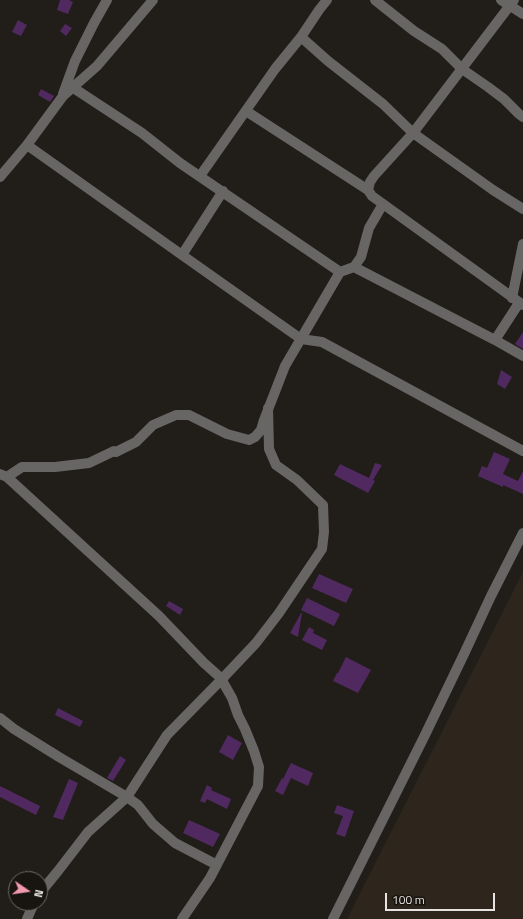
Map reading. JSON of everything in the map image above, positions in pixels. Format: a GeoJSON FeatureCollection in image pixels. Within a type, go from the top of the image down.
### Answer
{"type":"FeatureCollection","features":[{"type":"Feature","properties":{"kind":"street"},"geometry":{"type":"LineString","coordinates":[[63,96],[75,61],[107,0]]}},
{"type":"Feature","properties":{"kind":"street"},"geometry":{"type":"LineString","coordinates":[[0,177],[27,145],[63,96],[97,66],[153,0]]}},
{"type":"Feature","properties":{"kind":"street"},"geometry":{"type":"LineString","coordinates":[[200,176],[275,69],[327,0]]}},
{"type":"Feature","properties":{"kind":"street"},"geometry":{"type":"LineString","coordinates":[[374,0],[414,31],[442,49],[462,69],[504,99],[523,117]]}},
{"type":"Feature","properties":{"kind":"street"},"geometry":{"type":"LineString","coordinates":[[368,190],[370,182],[374,176],[413,133],[462,69],[508,2],[523,14]]}},
{"type":"Feature","properties":{"kind":"street"},"geometry":{"type":"LineString","coordinates":[[300,37],[383,104],[413,133],[493,190],[523,209]]}},
{"type":"Feature","properties":{"kind":"street"},"geometry":{"type":"LineString","coordinates":[[72,87],[142,133],[180,163],[340,272]]}},
{"type":"Feature","properties":{"kind":"street"},"geometry":{"type":"LineString","coordinates":[[246,111],[368,190],[372,196],[518,302]]}},
{"type":"Feature","properties":{"kind":"street"},"geometry":{"type":"LineString","coordinates":[[27,145],[301,339],[322,342],[523,451]]}},
{"type":"Feature","properties":{"kind":"street"},"geometry":{"type":"LineString","coordinates":[[182,255],[223,191]]}},
{"type":"Feature","properties":{"kind":"street"},"geometry":{"type":"LineString","coordinates":[[182,919],[210,878],[258,786],[259,767],[254,751],[232,698],[222,679],[204,663],[159,616],[3,475],[22,467],[55,467],[89,463],[136,442],[153,426],[176,415],[189,415],[227,434],[248,440],[255,436],[261,430],[285,366],[340,272],[354,267],[361,257],[369,228],[383,204]]}},
{"type":"Feature","properties":{"kind":"street"},"geometry":{"type":"LineString","coordinates":[[495,340],[518,302],[523,244]]}},
{"type":"Feature","properties":{"kind":"street"},"geometry":{"type":"LineString","coordinates":[[354,267],[523,356]]}},
{"type":"Feature","properties":{"kind":"street"},"geometry":{"type":"LineString","coordinates":[[48,883],[88,832],[127,797],[167,734],[256,643],[279,613],[322,549],[324,532],[323,505],[297,480],[276,465],[269,448],[268,408]]}},
{"type":"Feature","properties":{"kind":"street"},"geometry":{"type":"LineString","coordinates":[[334,919],[523,533]]}},
{"type":"Feature","properties":{"kind":"street"},"geometry":{"type":"LineString","coordinates":[[0,718],[14,729],[127,797],[138,805],[153,824],[175,843],[217,865]]}},
{"type":"Feature","properties":{"kind":"shaded area"},"geometry":{"type":"Polygon","coordinates":[[[523,572],[523,919],[347,919],[523,572]]]}},
{"type":"Feature","properties":{"kind":"building"},"geometry":{"type":"Polygon","coordinates":[[[60,0],[69,0],[73,2],[68,14],[57,10],[60,0]]]}},
{"type":"Feature","properties":{"kind":"building"},"geometry":{"type":"Polygon","coordinates":[[[18,20],[27,25],[21,36],[12,32],[18,20]]]}},
{"type":"Feature","properties":{"kind":"building"},"geometry":{"type":"Polygon","coordinates":[[[65,24],[72,28],[66,36],[60,31],[65,24]]]}},
{"type":"Feature","properties":{"kind":"building"},"geometry":{"type":"Polygon","coordinates":[[[41,89],[54,96],[50,102],[38,95],[41,89]]]}},
{"type":"Feature","properties":{"kind":"building"},"geometry":{"type":"Polygon","coordinates":[[[523,332],[523,349],[515,344],[523,332]]]}},
{"type":"Feature","properties":{"kind":"building"},"geometry":{"type":"Polygon","coordinates":[[[501,370],[512,377],[505,389],[497,384],[501,370]]]}},
{"type":"Feature","properties":{"kind":"building"},"geometry":{"type":"Polygon","coordinates":[[[494,452],[510,459],[503,474],[518,481],[523,471],[523,494],[478,476],[482,466],[487,468],[494,452]]]}},
{"type":"Feature","properties":{"kind":"building"},"geometry":{"type":"Polygon","coordinates":[[[375,463],[382,465],[373,480],[375,481],[368,493],[334,475],[340,464],[369,478],[375,463]]]}},
{"type":"Feature","properties":{"kind":"building"},"geometry":{"type":"Polygon","coordinates":[[[319,574],[353,589],[346,603],[312,588],[319,574]]]}},
{"type":"Feature","properties":{"kind":"building"},"geometry":{"type":"Polygon","coordinates":[[[307,598],[340,614],[334,626],[301,610],[307,598]]]}},
{"type":"Feature","properties":{"kind":"building"},"geometry":{"type":"Polygon","coordinates":[[[169,601],[183,609],[180,615],[166,606],[169,601]]]}},
{"type":"Feature","properties":{"kind":"building"},"geometry":{"type":"Polygon","coordinates":[[[302,613],[298,637],[290,633],[302,613]]]}},
{"type":"Feature","properties":{"kind":"building"},"geometry":{"type":"Polygon","coordinates":[[[309,627],[314,630],[313,633],[327,640],[322,650],[302,640],[309,627]]]}},
{"type":"Feature","properties":{"kind":"building"},"geometry":{"type":"Polygon","coordinates":[[[346,657],[371,670],[358,693],[333,681],[346,657]]]}},
{"type":"Feature","properties":{"kind":"building"},"geometry":{"type":"Polygon","coordinates":[[[58,708],[83,721],[80,727],[55,715],[58,708]]]}},
{"type":"Feature","properties":{"kind":"building"},"geometry":{"type":"Polygon","coordinates":[[[228,735],[242,743],[233,760],[219,752],[228,735]]]}},
{"type":"Feature","properties":{"kind":"building"},"geometry":{"type":"Polygon","coordinates":[[[120,756],[126,760],[113,781],[107,778],[120,756]]]}},
{"type":"Feature","properties":{"kind":"building"},"geometry":{"type":"Polygon","coordinates":[[[291,763],[313,773],[308,786],[291,778],[283,795],[275,791],[291,763]]]}},
{"type":"Feature","properties":{"kind":"building"},"geometry":{"type":"Polygon","coordinates":[[[69,779],[78,783],[63,820],[53,817],[69,779]]]}},
{"type":"Feature","properties":{"kind":"building"},"geometry":{"type":"Polygon","coordinates":[[[207,785],[212,788],[211,790],[231,799],[227,809],[207,799],[205,803],[200,801],[207,785]]]}},
{"type":"Feature","properties":{"kind":"building"},"geometry":{"type":"Polygon","coordinates":[[[0,786],[40,806],[36,815],[0,797],[0,786]]]}},
{"type":"Feature","properties":{"kind":"building"},"geometry":{"type":"Polygon","coordinates":[[[337,805],[354,811],[345,837],[336,834],[343,816],[334,813],[337,805]]]}},
{"type":"Feature","properties":{"kind":"building"},"geometry":{"type":"Polygon","coordinates":[[[189,820],[220,834],[213,847],[183,833],[189,820]]]}}]}
